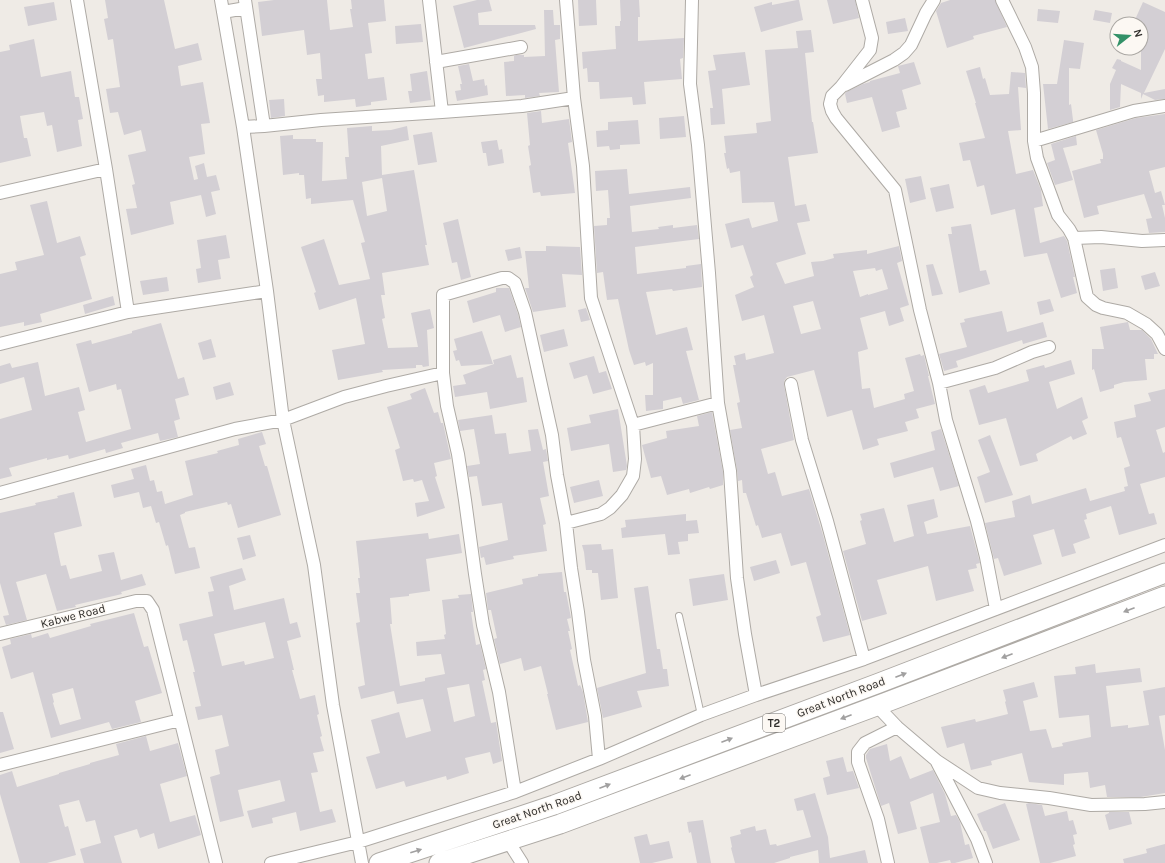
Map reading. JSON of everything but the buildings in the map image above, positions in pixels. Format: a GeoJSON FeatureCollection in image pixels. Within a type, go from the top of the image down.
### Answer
{"type":"FeatureCollection","features":[{"type":"Feature","properties":{"kind":"main road","name":"Great North Road"},"geometry":{"type":"LineString","coordinates":[[379,863],[554,805],[894,678],[1165,573]]}},
{"type":"Feature","properties":{"kind":"main road","name":"Great North Road"},"geometry":{"type":"LineString","coordinates":[[439,863],[560,824],[877,706],[1165,596]]}},
{"type":"Feature","properties":{"kind":"street"},"geometry":{"type":"LineString","coordinates":[[77,0],[106,169],[128,312]]}},
{"type":"Feature","properties":{"kind":"street"},"geometry":{"type":"LineString","coordinates":[[429,0],[442,112]]}},
{"type":"Feature","properties":{"kind":"street"},"geometry":{"type":"LineString","coordinates":[[566,0],[574,98],[583,166],[591,298],[633,425],[635,459],[633,476],[622,495],[610,508],[601,514],[566,523]]}},
{"type":"Feature","properties":{"kind":"street"},"geometry":{"type":"LineString","coordinates":[[692,0],[690,84],[702,190],[718,403],[730,471],[737,578],[756,695]]}},
{"type":"Feature","properties":{"kind":"street"},"geometry":{"type":"LineString","coordinates":[[862,0],[872,38],[870,50],[841,87],[832,96],[830,104],[836,118],[895,190],[920,310],[939,383],[946,420],[986,557],[996,609]]}},
{"type":"Feature","properties":{"kind":"street"},"geometry":{"type":"LineString","coordinates":[[841,87],[894,60],[904,53],[911,46],[926,13],[934,0]]}},
{"type":"Feature","properties":{"kind":"street"},"geometry":{"type":"LineString","coordinates":[[1002,0],[1025,47],[1032,67],[1034,94],[1034,140],[1037,158],[1058,215],[1074,238],[1087,297],[1096,305],[1127,313],[1146,324],[1156,334],[1165,348]]}},
{"type":"Feature","properties":{"kind":"street"},"geometry":{"type":"LineString","coordinates":[[264,126],[245,4],[222,6],[243,127],[267,291],[283,420],[314,565],[333,705],[362,863]]}},
{"type":"Feature","properties":{"kind":"street"},"geometry":{"type":"LineString","coordinates":[[436,62],[521,47]]}},
{"type":"Feature","properties":{"kind":"street"},"geometry":{"type":"LineString","coordinates":[[243,127],[522,106],[574,98]]}},
{"type":"Feature","properties":{"kind":"street"},"geometry":{"type":"LineString","coordinates":[[1034,140],[1134,111],[1165,106]]}},
{"type":"Feature","properties":{"kind":"street"},"geometry":{"type":"LineString","coordinates":[[0,193],[106,169]]}},
{"type":"Feature","properties":{"kind":"street"},"geometry":{"type":"LineString","coordinates":[[1074,238],[1101,237],[1142,241],[1165,240]]}},
{"type":"Feature","properties":{"kind":"street"},"geometry":{"type":"LineString","coordinates":[[515,792],[499,692],[483,625],[458,454],[447,406],[443,373],[443,295],[502,278],[508,278],[515,283],[524,312],[552,435],[556,475],[566,523],[584,660],[595,716],[599,759]]}},
{"type":"Feature","properties":{"kind":"street"},"geometry":{"type":"LineString","coordinates":[[0,344],[128,312],[267,291]]}},
{"type":"Feature","properties":{"kind":"street"},"geometry":{"type":"LineString","coordinates":[[939,383],[995,368],[1032,352],[1049,348]]}},
{"type":"Feature","properties":{"kind":"street"},"geometry":{"type":"LineString","coordinates":[[0,493],[235,429],[283,420],[344,397],[443,373]]}},
{"type":"Feature","properties":{"kind":"street"},"geometry":{"type":"LineString","coordinates":[[791,384],[802,440],[827,521],[864,659]]}},
{"type":"Feature","properties":{"kind":"street"},"geometry":{"type":"LineString","coordinates":[[633,425],[718,403]]}},
{"type":"Feature","properties":{"kind":"street"},"geometry":{"type":"LineString","coordinates":[[271,863],[358,842],[515,792],[599,759],[701,715],[864,659],[1165,545]]}},
{"type":"Feature","properties":{"kind":"street","name":"Kabwe Road"},"geometry":{"type":"LineString","coordinates":[[0,634],[136,601],[147,602],[152,610],[180,720]]}},
{"type":"Feature","properties":{"kind":"street"},"geometry":{"type":"LineString","coordinates":[[877,706],[897,727],[937,761],[978,788],[1000,793],[1049,798],[1091,805],[1165,802]]}},
{"type":"Feature","properties":{"kind":"street"},"geometry":{"type":"LineString","coordinates":[[0,765],[180,720],[216,863]]}},
{"type":"Feature","properties":{"kind":"street"},"geometry":{"type":"LineString","coordinates":[[888,863],[878,819],[858,762],[858,752],[865,743],[897,727]]}},
{"type":"Feature","properties":{"kind":"street"},"geometry":{"type":"LineString","coordinates":[[937,761],[977,839],[986,863]]}},
{"type":"Feature","properties":{"kind":"street"},"geometry":{"type":"LineString","coordinates":[[508,841],[522,863]]}},
{"type":"Feature","properties":{"kind":"lane"},"geometry":{"type":"LineString","coordinates":[[679,616],[701,715]]}}]}
